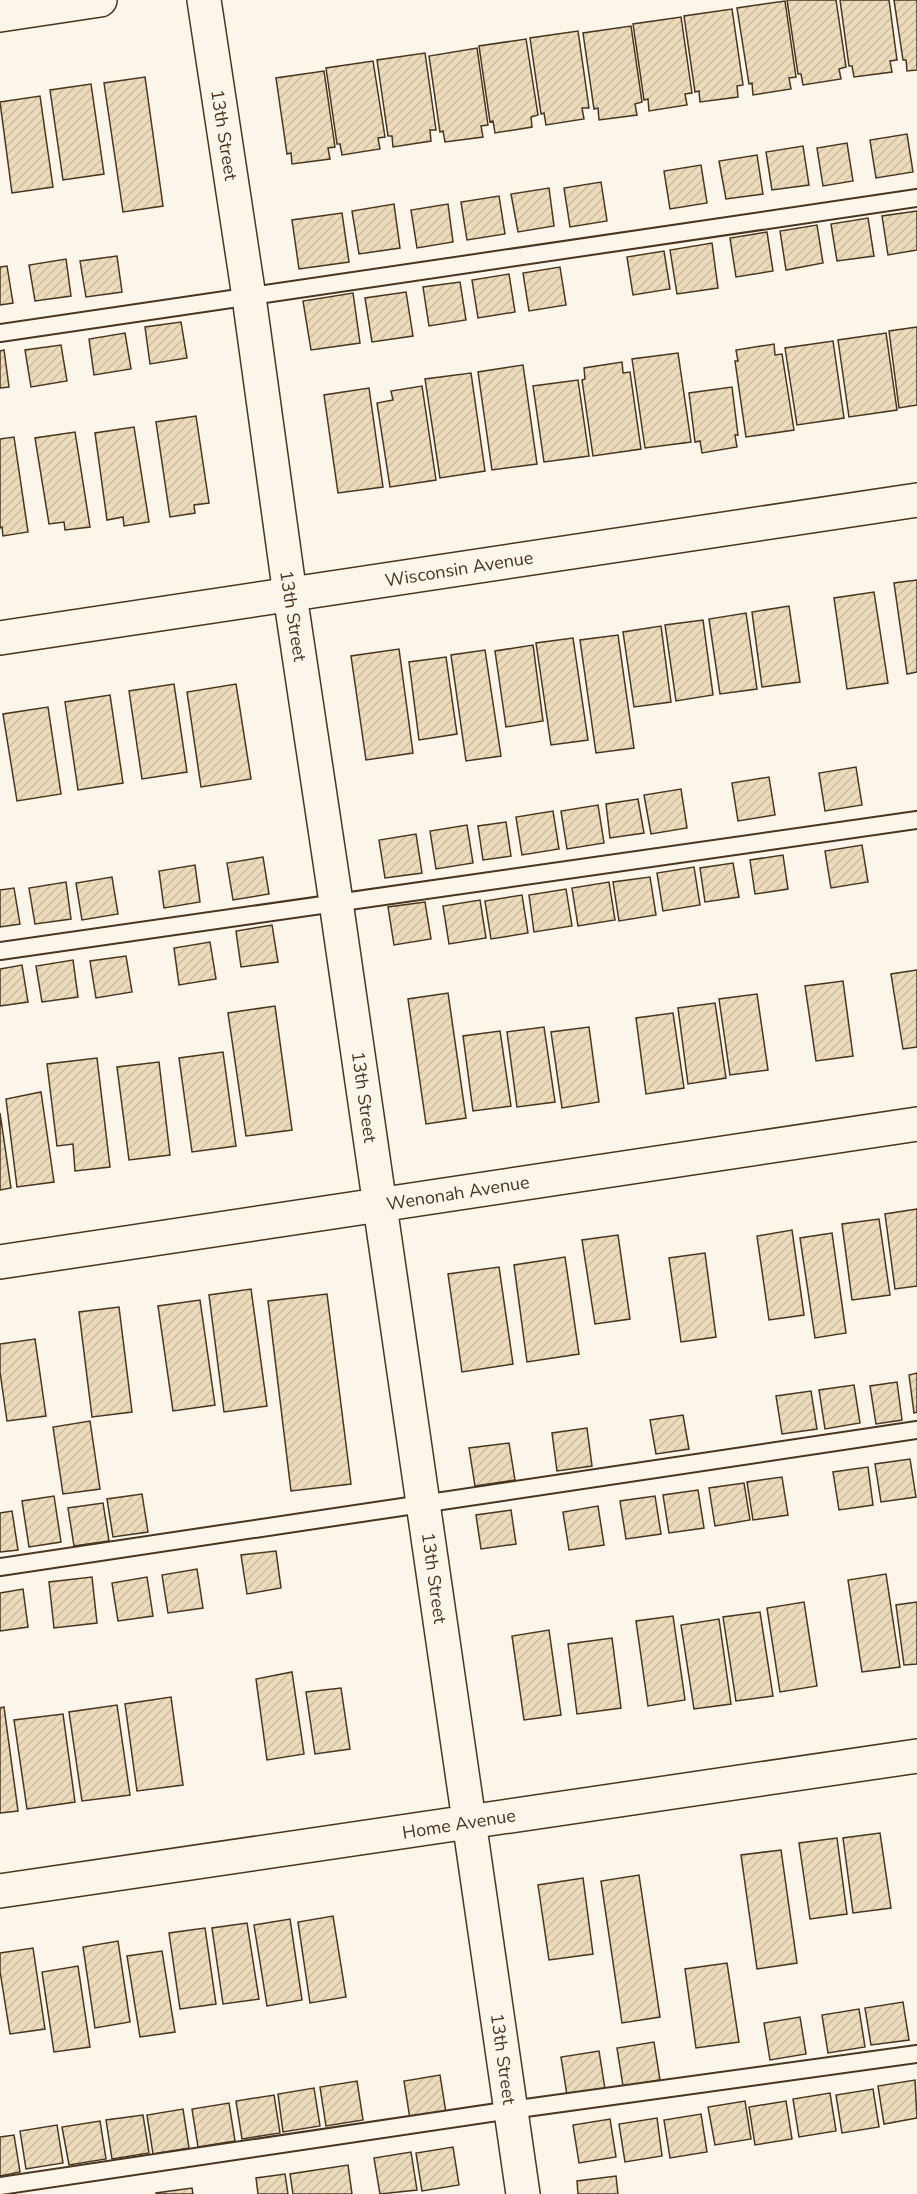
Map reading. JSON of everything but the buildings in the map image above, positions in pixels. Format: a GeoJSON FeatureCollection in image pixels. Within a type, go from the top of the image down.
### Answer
{"type":"FeatureCollection","features":[{"type":"Feature","properties":{"kind":"street"},"geometry":{"type":"LineString","coordinates":[[0,15],[100,0]]}},
{"type":"Feature","properties":{"kind":"street","name":"13th Street"},"geometry":{"type":"LineString","coordinates":[[204,0],[523,2194]]}},
{"type":"Feature","properties":{"kind":"street","name":"Wisconsin Avenue"},"geometry":{"type":"LineString","coordinates":[[0,638],[917,500]]}},
{"type":"Feature","properties":{"kind":"street","name":"Wenonah Avenue"},"geometry":{"type":"LineString","coordinates":[[0,1262],[917,1125]]}},
{"type":"Feature","properties":{"kind":"street","name":"Home Avenue"},"geometry":{"type":"LineString","coordinates":[[0,1891],[917,1756]]}},
{"type":"Feature","properties":{"kind":"lane"},"geometry":{"type":"LineString","coordinates":[[0,333],[917,198]]}},
{"type":"Feature","properties":{"kind":"lane"},"geometry":{"type":"LineString","coordinates":[[0,951],[917,820]]}},
{"type":"Feature","properties":{"kind":"lane"},"geometry":{"type":"LineString","coordinates":[[0,1567],[917,1430]]}},
{"type":"Feature","properties":{"kind":"lane"},"geometry":{"type":"LineString","coordinates":[[0,2186],[511,2110],[917,2054]]}}]}
